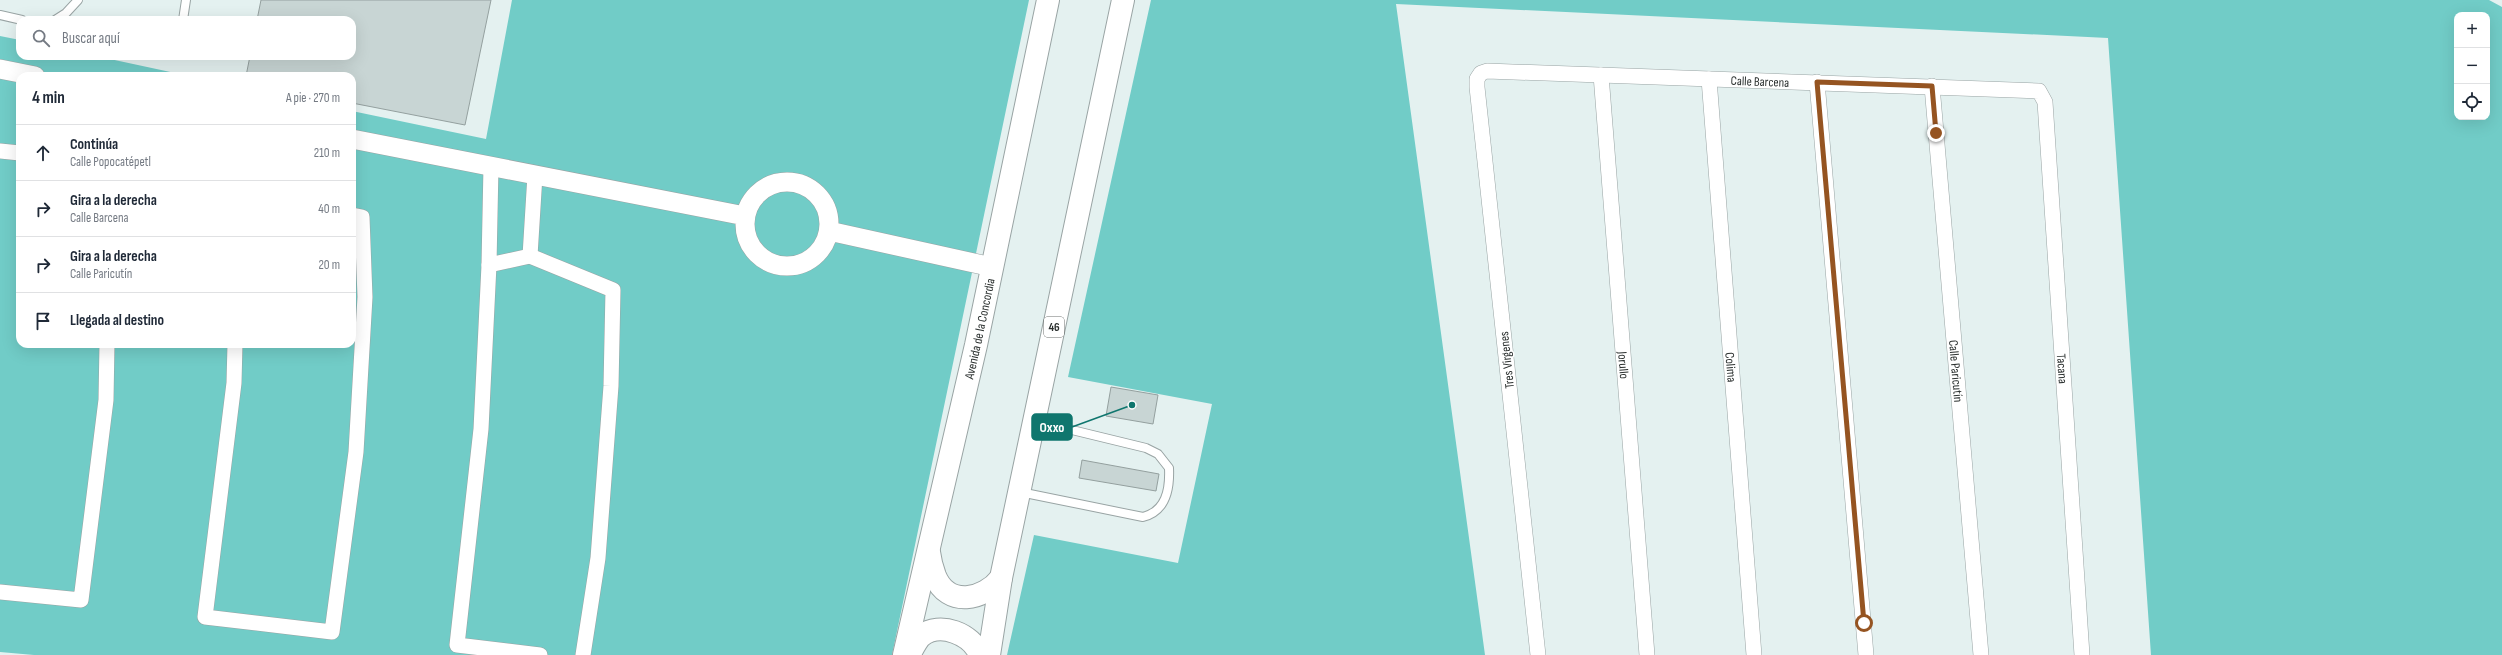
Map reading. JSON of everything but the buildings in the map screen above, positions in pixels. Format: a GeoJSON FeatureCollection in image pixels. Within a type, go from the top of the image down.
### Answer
{"type":"FeatureCollection","features":[{"type":"Feature","properties":{"kind":"main road","name":"Avenida de la Concordia"},"geometry":{"type":"LineString","coordinates":[[904,655],[992,267],[1048,0]]}},
{"type":"Feature","properties":{"kind":"main road","name":"46"},"geometry":{"type":"LineString","coordinates":[[989,655],[1001,578],[1123,0]]}},
{"type":"Feature","properties":{"kind":"main road"},"geometry":{"type":"LineString","coordinates":[[928,550],[935,577],[944,588],[955,595],[968,598],[981,595],[993,588],[1001,578]]}},
{"type":"Feature","properties":{"kind":"main road"},"geometry":{"type":"LineString","coordinates":[[909,655],[921,636],[936,630],[952,631],[967,638],[980,655]]}},
{"type":"Feature","properties":{"kind":"street"},"geometry":{"type":"LineString","coordinates":[[0,69],[16,72]]}},
{"type":"Feature","properties":{"kind":"street","name":"Calle Barcena"},"geometry":{"type":"LineString","coordinates":[[1487,71],[2033,89]]}},
{"type":"Feature","properties":{"kind":"street","name":"Tres Virgenes"},"geometry":{"type":"LineString","coordinates":[[1487,71],[1481,73],[1477,79],[1476,87],[1538,655]]}},
{"type":"Feature","properties":{"kind":"street","name":"Jorullo"},"geometry":{"type":"LineString","coordinates":[[1600,75],[1647,655]]}},
{"type":"Feature","properties":{"kind":"street","name":"Colima"},"geometry":{"type":"LineString","coordinates":[[1709,79],[1754,655]]}},
{"type":"Feature","properties":{"kind":"street"},"geometry":{"type":"LineString","coordinates":[[1817,82],[1866,655]]}},
{"type":"Feature","properties":{"kind":"street","name":"Calle Paricutín"},"geometry":{"type":"LineString","coordinates":[[1932,86],[1982,655]]}},
{"type":"Feature","properties":{"kind":"street","name":"Tacana"},"geometry":{"type":"LineString","coordinates":[[2033,89],[2039,91],[2045,102],[2082,655]]}},
{"type":"Feature","properties":{"kind":"street"},"geometry":{"type":"LineString","coordinates":[[356,140],[745,216]]}},
{"type":"Feature","properties":{"kind":"street"},"geometry":{"type":"LineString","coordinates":[[0,151],[16,153]]}},
{"type":"Feature","properties":{"kind":"street"},"geometry":{"type":"LineString","coordinates":[[491,166],[490,266],[481,429],[457,645],[540,655]]}},
{"type":"Feature","properties":{"kind":"street"},"geometry":{"type":"LineString","coordinates":[[530,256],[535,175]]}},
{"type":"Feature","properties":{"kind":"street"},"geometry":{"type":"LineString","coordinates":[[787,182],[801,184],[814,192],[823,202],[828,216],[829,231],[824,244],[816,254],[806,262],[793,266],[779,266],[767,262],[752,248],[745,230],[745,216],[751,202],[760,192],[772,184],[787,182]]}},
{"type":"Feature","properties":{"kind":"street"},"geometry":{"type":"LineString","coordinates":[[236,348],[234,383],[205,617],[332,632],[356,452],[366,297],[362,217],[356,216]]}},
{"type":"Feature","properties":{"kind":"street"},"geometry":{"type":"LineString","coordinates":[[829,231],[992,267]]}},
{"type":"Feature","properties":{"kind":"street"},"geometry":{"type":"LineString","coordinates":[[490,266],[530,256],[613,290],[611,386],[598,558],[582,655]]}},
{"type":"Feature","properties":{"kind":"street"},"geometry":{"type":"LineString","coordinates":[[0,592],[81,600],[106,400],[107,348]]}},
{"type":"Feature","properties":{"kind":"lane"},"geometry":{"type":"LineString","coordinates":[[61,16],[78,0]]}},
{"type":"Feature","properties":{"kind":"lane"},"geometry":{"type":"LineString","coordinates":[[183,16],[186,0]]}},
{"type":"Feature","properties":{"kind":"lane"},"geometry":{"type":"LineString","coordinates":[[0,15],[16,19]]}},
{"type":"Feature","properties":{"kind":"lane"},"geometry":{"type":"LineString","coordinates":[[1019,491],[1142,517],[1157,511],[1163,505],[1167,494],[1169,468],[1158,454],[1146,448],[1034,421]]}},
{"type":"Feature","properties":{"kind":"shaded area"},"geometry":{"type":"Polygon","coordinates":[[[512,0],[1029,0],[892,655],[34,655],[0,652],[0,36],[16,39],[16,60],[115,60],[170,72],[16,72],[16,348],[356,348],[356,112],[486,139],[512,0]]]}},
{"type":"Feature","properties":{"kind":"shaded area"},"geometry":{"type":"Polygon","coordinates":[[[1151,0],[2489,0],[2502,7],[2502,655],[2151,655],[2108,38],[1396,4],[1485,655],[1007,655],[1034,535],[1178,563],[1212,404],[1068,377],[1151,0]]]}},
{"type":"Feature","properties":{"kind":"place","name":"Oxxo"},"geometry":{"type":"Point","coordinates":[1132,405]}},
{"type":"Feature","properties":{"kind":"route"},"geometry":{"type":"LineString","coordinates":[[1864,623],[1817,82],[1932,86],[1936,133]]}}]}
